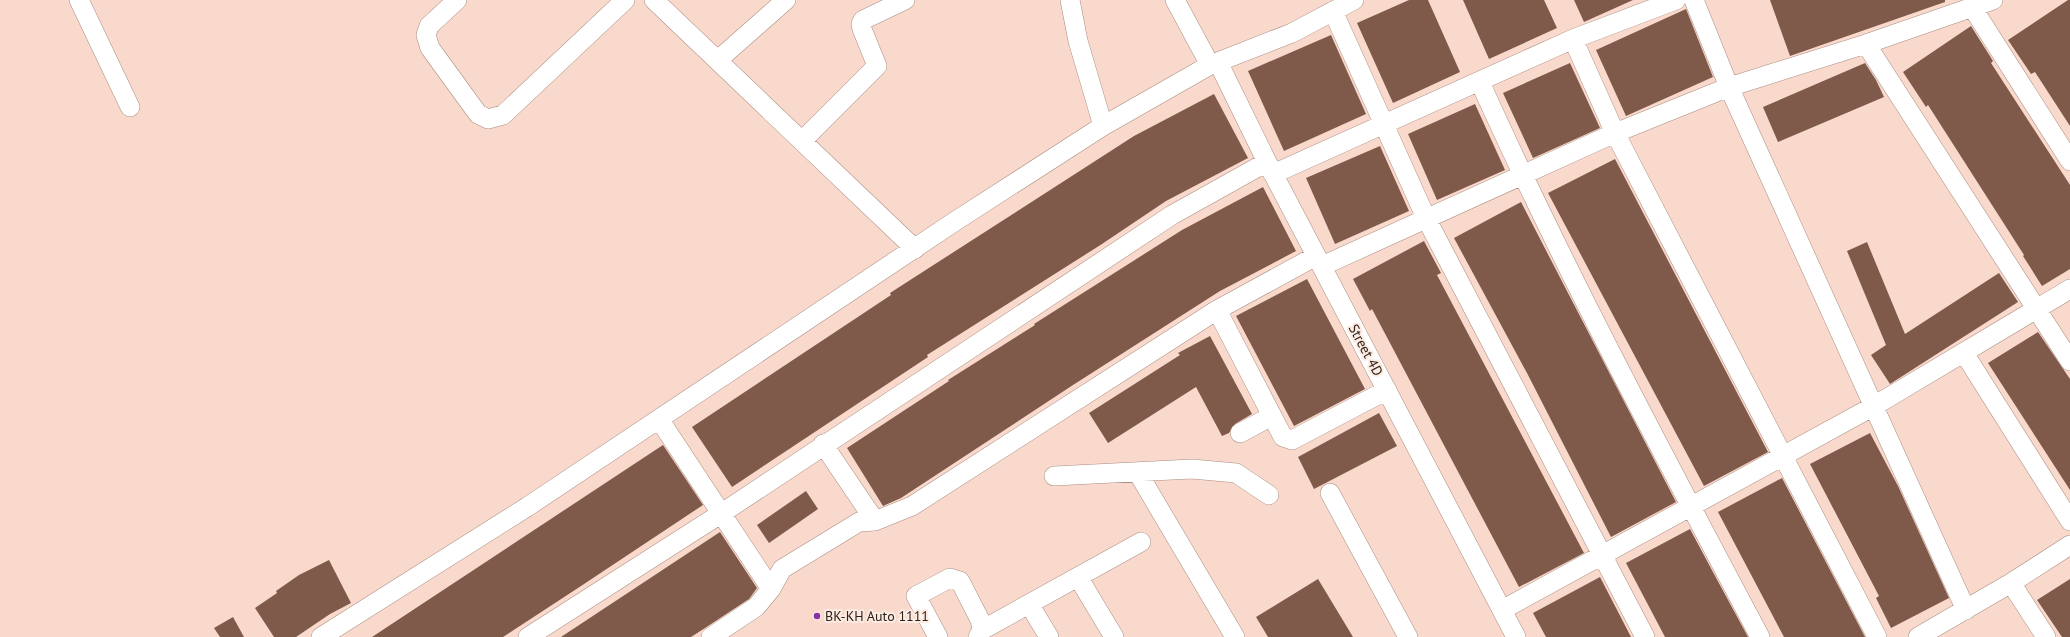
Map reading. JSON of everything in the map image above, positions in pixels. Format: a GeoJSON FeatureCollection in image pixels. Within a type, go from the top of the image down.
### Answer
{"type":"FeatureCollection","features":[{"type":"Feature","properties":{"kind":"street"},"geometry":{"type":"LineString","coordinates":[[79,0],[130,107]]}},
{"type":"Feature","properties":{"kind":"street"},"geometry":{"type":"LineString","coordinates":[[456,0],[429,26],[426,35],[430,48],[478,114],[488,119],[503,115],[625,0]]}},
{"type":"Feature","properties":{"kind":"street"},"geometry":{"type":"LineString","coordinates":[[654,0],[915,248]]}},
{"type":"Feature","properties":{"kind":"street"},"geometry":{"type":"LineString","coordinates":[[718,60],[786,0]]}},
{"type":"Feature","properties":{"kind":"street"},"geometry":{"type":"LineString","coordinates":[[803,140],[877,66],[861,24],[864,20],[905,0]]}},
{"type":"Feature","properties":{"kind":"street"},"geometry":{"type":"LineString","coordinates":[[1070,0],[1078,41],[1103,126]]}},
{"type":"Feature","properties":{"kind":"street","name":"Street 4D"},"geometry":{"type":"LineString","coordinates":[[1175,0],[1214,63],[1516,637]]}},
{"type":"Feature","properties":{"kind":"street"},"geometry":{"type":"LineString","coordinates":[[321,637],[527,507],[915,248],[1103,126],[1214,63],[1292,33],[1354,0]]}},
{"type":"Feature","properties":{"kind":"street"},"geometry":{"type":"LineString","coordinates":[[528,637],[722,512],[1172,215],[1270,168],[1383,125],[1573,39],[1676,0]]}},
{"type":"Feature","properties":{"kind":"street"},"geometry":{"type":"LineString","coordinates":[[1694,0],[1729,87],[1966,610]]}},
{"type":"Feature","properties":{"kind":"street"},"geometry":{"type":"LineString","coordinates":[[712,637],[756,607],[772,589],[782,569],[858,522],[875,522],[912,506],[1217,310],[1319,261],[1426,218],[1615,133],[1729,87],[1866,44],[1993,0]]}},
{"type":"Feature","properties":{"kind":"street"},"geometry":{"type":"LineString","coordinates":[[1972,7],[2070,161]]}},
{"type":"Feature","properties":{"kind":"street"},"geometry":{"type":"LineString","coordinates":[[1333,11],[1426,218],[1645,637]]}},
{"type":"Feature","properties":{"kind":"street"},"geometry":{"type":"LineString","coordinates":[[1573,39],[1615,133],[1877,637]]}},
{"type":"Feature","properties":{"kind":"street"},"geometry":{"type":"LineString","coordinates":[[1866,44],[2070,361]]}},
{"type":"Feature","properties":{"kind":"street"},"geometry":{"type":"LineString","coordinates":[[1480,82],[1522,175],[1690,506],[1760,637]]}},
{"type":"Feature","properties":{"kind":"street"},"geometry":{"type":"LineString","coordinates":[[1502,610],[1603,556],[1690,506],[1874,406],[2070,289]]}},
{"type":"Feature","properties":{"kind":"street"},"geometry":{"type":"LineString","coordinates":[[1217,310],[1283,438],[1292,440],[1387,390]]}},
{"type":"Feature","properties":{"kind":"street"},"geometry":{"type":"LineString","coordinates":[[1964,353],[2070,521]]}},
{"type":"Feature","properties":{"kind":"street"},"geometry":{"type":"LineString","coordinates":[[1240,433],[1272,416]]}},
{"type":"Feature","properties":{"kind":"street"},"geometry":{"type":"LineString","coordinates":[[659,419],[772,589]]}},
{"type":"Feature","properties":{"kind":"street"},"geometry":{"type":"LineString","coordinates":[[824,444],[875,522]]}},
{"type":"Feature","properties":{"kind":"street"},"geometry":{"type":"LineString","coordinates":[[1054,476],[1138,473],[1192,469],[1236,472],[1269,495]]}},
{"type":"Feature","properties":{"kind":"street"},"geometry":{"type":"LineString","coordinates":[[1138,473],[1235,637]]}},
{"type":"Feature","properties":{"kind":"street"},"geometry":{"type":"LineString","coordinates":[[1330,493],[1408,637]]}},
{"type":"Feature","properties":{"kind":"street"},"geometry":{"type":"LineString","coordinates":[[980,633],[1141,542]]}},
{"type":"Feature","properties":{"kind":"street"},"geometry":{"type":"LineString","coordinates":[[1918,637],[2011,583],[2070,545]]}},
{"type":"Feature","properties":{"kind":"street"},"geometry":{"type":"LineString","coordinates":[[1078,577],[1114,637]]}},
{"type":"Feature","properties":{"kind":"street"},"geometry":{"type":"LineString","coordinates":[[938,637],[916,596],[950,578],[960,581],[980,620],[980,633]]}},
{"type":"Feature","properties":{"kind":"street"},"geometry":{"type":"LineString","coordinates":[[2011,583],[2046,637]]}},
{"type":"Feature","properties":{"kind":"street"},"geometry":{"type":"LineString","coordinates":[[1030,604],[1049,637]]}},
{"type":"Feature","properties":{"kind":"building"},"geometry":{"type":"Polygon","coordinates":[[[1409,0],[1428,0],[1460,72],[1393,103],[1357,23],[1409,0]]]}},
{"type":"Feature","properties":{"kind":"building"},"geometry":{"type":"Polygon","coordinates":[[[1463,0],[1544,0],[1557,28],[1489,59],[1463,0]]]}},
{"type":"Feature","properties":{"kind":"building"},"geometry":{"type":"Polygon","coordinates":[[[1574,0],[1633,0],[1584,22],[1574,0]]]}},
{"type":"Feature","properties":{"kind":"building"},"geometry":{"type":"Polygon","coordinates":[[[1770,0],[1945,0],[1945,2],[1790,56],[1770,0]]]}},
{"type":"Feature","properties":{"kind":"building"},"geometry":{"type":"Polygon","coordinates":[[[2070,0],[2070,126],[2035,72],[2031,74],[2008,40],[2070,0]]]}},
{"type":"Feature","properties":{"kind":"building"},"geometry":{"type":"Polygon","coordinates":[[[1686,9],[1713,77],[1626,116],[1596,50],[1686,9]]]}},
{"type":"Feature","properties":{"kind":"building"},"geometry":{"type":"Polygon","coordinates":[[[1971,26],[1993,61],[1991,63],[2070,185],[2070,269],[2042,286],[2023,256],[2024,255],[1928,105],[1926,107],[1903,72],[1971,26]]]}},
{"type":"Feature","properties":{"kind":"building"},"geometry":{"type":"Polygon","coordinates":[[[1331,35],[1366,114],[1284,151],[1248,71],[1331,35]]]}},
{"type":"Feature","properties":{"kind":"building"},"geometry":{"type":"Polygon","coordinates":[[[1570,63],[1600,128],[1533,158],[1503,93],[1570,63]]]}},
{"type":"Feature","properties":{"kind":"building"},"geometry":{"type":"Polygon","coordinates":[[[1865,63],[1876,80],[1884,97],[1778,142],[1763,107],[1865,63]]]}},
{"type":"Feature","properties":{"kind":"building"},"geometry":{"type":"Polygon","coordinates":[[[1214,94],[1248,158],[1166,201],[1102,244],[927,355],[928,357],[732,487],[692,427],[891,295],[890,293],[1134,136],[1214,94]]]}},
{"type":"Feature","properties":{"kind":"building"},"geometry":{"type":"Polygon","coordinates":[[[1475,104],[1505,170],[1437,200],[1408,134],[1475,104]]]}},
{"type":"Feature","properties":{"kind":"building"},"geometry":{"type":"Polygon","coordinates":[[[1380,146],[1409,211],[1335,244],[1306,178],[1380,146]]]}},
{"type":"Feature","properties":{"kind":"building"},"geometry":{"type":"Polygon","coordinates":[[[1615,159],[1768,452],[1704,486],[1548,193],[1615,159]]]}},
{"type":"Feature","properties":{"kind":"building"},"geometry":{"type":"Polygon","coordinates":[[[1263,187],[1296,251],[1220,291],[901,498],[883,506],[847,448],[949,381],[948,380],[1035,325],[1034,324],[1182,230],[1263,187]]]}},
{"type":"Feature","properties":{"kind":"building"},"geometry":{"type":"Polygon","coordinates":[[[1521,202],[1676,502],[1611,537],[1527,373],[1454,238],[1521,202]]]}},
{"type":"Feature","properties":{"kind":"building"},"geometry":{"type":"Polygon","coordinates":[[[1424,241],[1441,273],[1437,275],[1584,553],[1519,587],[1372,309],[1370,311],[1353,279],[1424,241]]]}},
{"type":"Feature","properties":{"kind":"building"},"geometry":{"type":"Polygon","coordinates":[[[1867,242],[1905,334],[1999,273],[2018,302],[1890,384],[1871,355],[1886,345],[1847,251],[1867,242]]]}},
{"type":"Feature","properties":{"kind":"building"},"geometry":{"type":"Polygon","coordinates":[[[1307,279],[1365,389],[1294,426],[1236,316],[1307,279]]]}},
{"type":"Feature","properties":{"kind":"building"},"geometry":{"type":"Polygon","coordinates":[[[2038,332],[2070,379],[2070,490],[1988,363],[2038,332]]]}},
{"type":"Feature","properties":{"kind":"building"},"geometry":{"type":"Polygon","coordinates":[[[1210,336],[1252,414],[1235,424],[1229,433],[1222,436],[1196,387],[1108,443],[1089,413],[1180,355],[1178,353],[1210,336]]]}},
{"type":"Feature","properties":{"kind":"building"},"geometry":{"type":"Polygon","coordinates":[[[1379,413],[1397,446],[1314,489],[1298,457],[1379,413]]]}},
{"type":"Feature","properties":{"kind":"building"},"geometry":{"type":"Polygon","coordinates":[[[1870,433],[1898,486],[1949,598],[1891,628],[1876,598],[1879,596],[1810,464],[1870,433]]]}},
{"type":"Feature","properties":{"kind":"building"},"geometry":{"type":"Polygon","coordinates":[[[663,445],[703,505],[581,586],[503,637],[372,637],[663,445]]]}},
{"type":"Feature","properties":{"kind":"building"},"geometry":{"type":"Polygon","coordinates":[[[1782,478],[1865,637],[1784,637],[1718,512],[1782,478]]]}},
{"type":"Feature","properties":{"kind":"building"},"geometry":{"type":"Polygon","coordinates":[[[806,491],[818,509],[769,543],[757,525],[806,491]]]}},
{"type":"Feature","properties":{"kind":"building"},"geometry":{"type":"Polygon","coordinates":[[[1690,529],[1748,637],[1665,637],[1626,563],[1690,529]]]}},
{"type":"Feature","properties":{"kind":"building"},"geometry":{"type":"Polygon","coordinates":[[[720,532],[757,588],[749,599],[691,637],[561,637],[720,532]]]}},
{"type":"Feature","properties":{"kind":"building"},"geometry":{"type":"Polygon","coordinates":[[[329,560],[351,603],[330,614],[296,637],[274,637],[255,608],[277,593],[276,591],[299,575],[329,560]]]}},
{"type":"Feature","properties":{"kind":"building"},"geometry":{"type":"Polygon","coordinates":[[[1600,577],[1631,637],[1546,637],[1533,613],[1600,577]]]}},
{"type":"Feature","properties":{"kind":"building"},"geometry":{"type":"Polygon","coordinates":[[[1318,579],[1353,637],[1268,637],[1256,617],[1318,579]]]}},
{"type":"Feature","properties":{"kind":"building"},"geometry":{"type":"Polygon","coordinates":[[[2070,579],[2070,637],[2062,637],[2037,600],[2070,579]]]}},
{"type":"Feature","properties":{"kind":"building"},"geometry":{"type":"Polygon","coordinates":[[[233,617],[244,637],[220,637],[214,628],[233,617]]]}},
{"type":"Feature","properties":{"kind":"place","name":"BK-KH Auto 1111"},"geometry":{"type":"Point","coordinates":[817,616]}}]}
